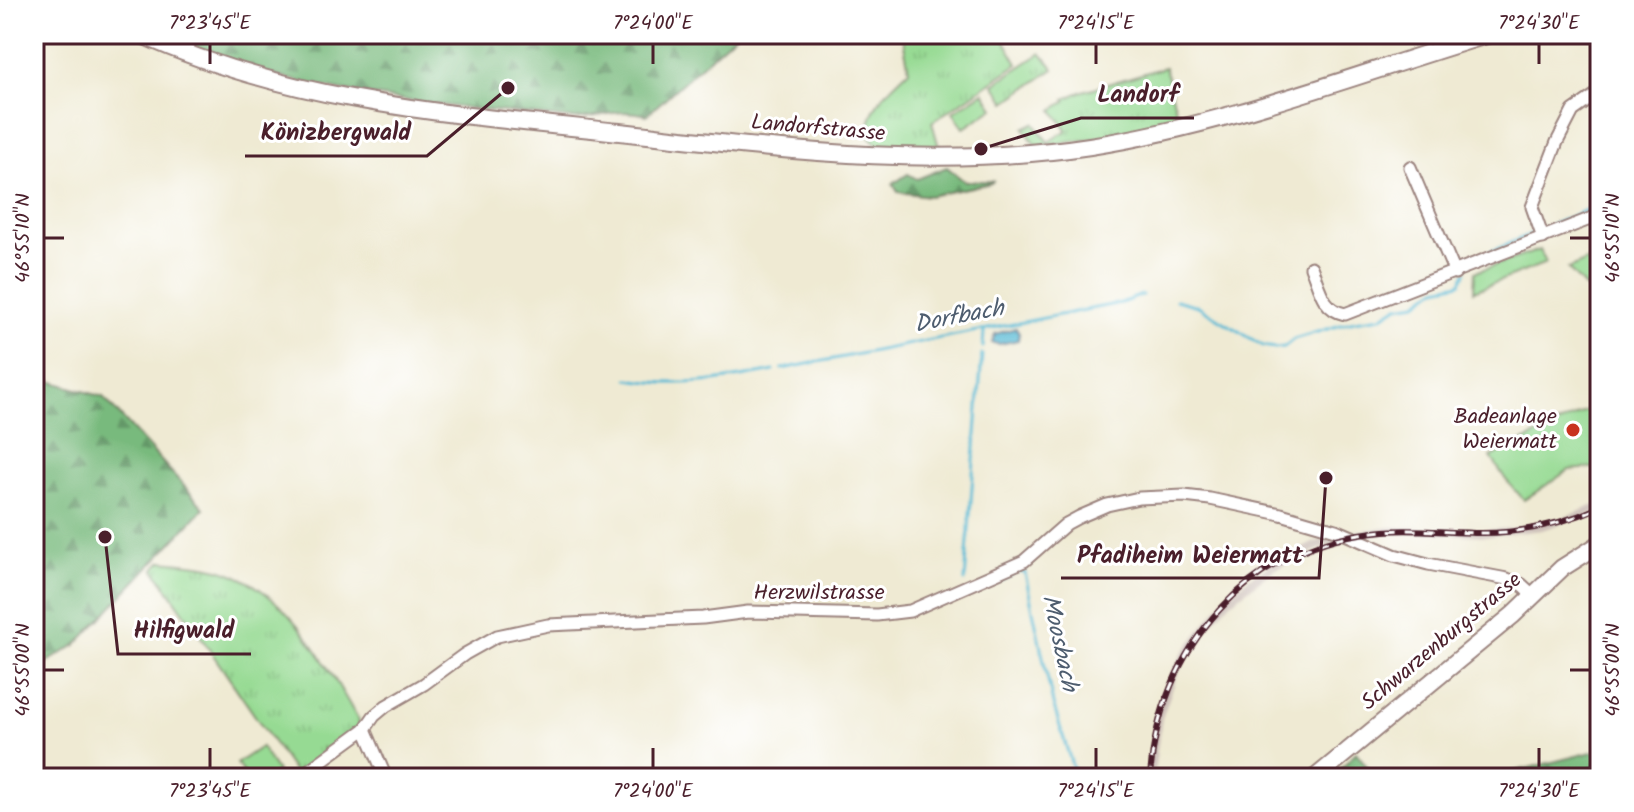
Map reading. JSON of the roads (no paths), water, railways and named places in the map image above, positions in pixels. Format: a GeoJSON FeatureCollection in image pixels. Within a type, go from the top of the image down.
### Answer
{"type":"FeatureCollection","features":[{"type":"Feature","properties":{"kind":"street","name":"Landorfstrasse"},"geometry":{"type":"LineString","coordinates":[[140,34],[210,63],[281,84],[401,107],[763,147],[860,156],[929,158],[1047,152],[1127,140],[1280,102],[1471,37],[1490,34]]}},
{"type":"Feature","properties":{"kind":"street"},"geometry":{"type":"LineString","coordinates":[[1543,238],[1532,207],[1557,142],[1573,111],[1600,92]]}},
{"type":"Feature","properties":{"kind":"street"},"geometry":{"type":"LineString","coordinates":[[1410,167],[1455,273]]}},
{"type":"Feature","properties":{"kind":"street"},"geometry":{"type":"LineString","coordinates":[[1311,267],[1327,305],[1335,312],[1345,314],[1600,215]]}},
{"type":"Feature","properties":{"kind":"street","name":"Herzwilstrasse"},"geometry":{"type":"LineString","coordinates":[[298,778],[365,729],[386,706],[487,640],[515,630],[558,624],[691,619],[759,611],[877,615],[910,611],[1024,561],[1066,524],[1079,517],[1107,505],[1149,497],[1210,499],[1281,514],[1336,530],[1394,555],[1507,579],[1521,584],[1533,595]]}},
{"type":"Feature","properties":{"kind":"street","name":"Schwarzenburgstrasse"},"geometry":{"type":"LineString","coordinates":[[1315,778],[1567,564],[1600,544]]}},
{"type":"Feature","properties":{"kind":"street"},"geometry":{"type":"LineString","coordinates":[[365,729],[386,778]]}},
{"type":"Feature","properties":{"kind":"water"},"geometry":{"type":"Polygon","coordinates":[[[1016,328],[1018,340],[992,343],[995,334],[1016,328]]]}},
{"type":"Feature","properties":{"kind":"waterway","name":"Dorfbach"},"geometry":{"type":"LineString","coordinates":[[1483,255],[1600,204]]}},
{"type":"Feature","properties":{"kind":"waterway","name":"Dorfbach"},"geometry":{"type":"LineString","coordinates":[[1176,300],[1198,306],[1263,346],[1275,348],[1354,321],[1381,317],[1398,306],[1417,303],[1437,288],[1460,283],[1466,272]]}},
{"type":"Feature","properties":{"kind":"waterway","name":"Dorfbach"},"geometry":{"type":"LineString","coordinates":[[782,369],[1121,303],[1142,295]]}},
{"type":"Feature","properties":{"kind":"waterway","name":"Moosbach"},"geometry":{"type":"LineString","coordinates":[[983,347],[984,331]]}},
{"type":"Feature","properties":{"kind":"waterway","name":"Moosbach"},"geometry":{"type":"LineString","coordinates":[[965,581],[982,354]]}},
{"type":"Feature","properties":{"kind":"waterway","name":"Dorfbach"},"geometry":{"type":"LineString","coordinates":[[628,379],[665,383],[701,382],[774,371]]}},
{"type":"Feature","properties":{"kind":"waterway","name":"Moosbach"},"geometry":{"type":"LineString","coordinates":[[970,593],[1018,571],[1025,573],[1053,704],[1076,778]]}},
{"type":"Feature","properties":{"kind":"railway"},"geometry":{"type":"LineString","coordinates":[[1150,778],[1157,730],[1171,686],[1192,645],[1220,610],[1253,579],[1292,556],[1336,539],[1408,530],[1497,533],[1557,523],[1600,507]]}},
{"type":"Feature","properties":{"kind":"place","name":"Könizbergwald"},"geometry":{"type":"Point","coordinates":[508,88]}},
{"type":"Feature","properties":{"kind":"place","name":"Landorf"},"geometry":{"type":"Point","coordinates":[981,149]}},
{"type":"Feature","properties":{"kind":"place","name":"Badeanlage Weiermatt"},"geometry":{"type":"Point","coordinates":[1573,430]}},
{"type":"Feature","properties":{"kind":"place","name":"Pfadiheim Weiermatt"},"geometry":{"type":"Point","coordinates":[1326,478]}},
{"type":"Feature","properties":{"kind":"place","name":"Hilfigwald"},"geometry":{"type":"Point","coordinates":[105,537]}}]}
